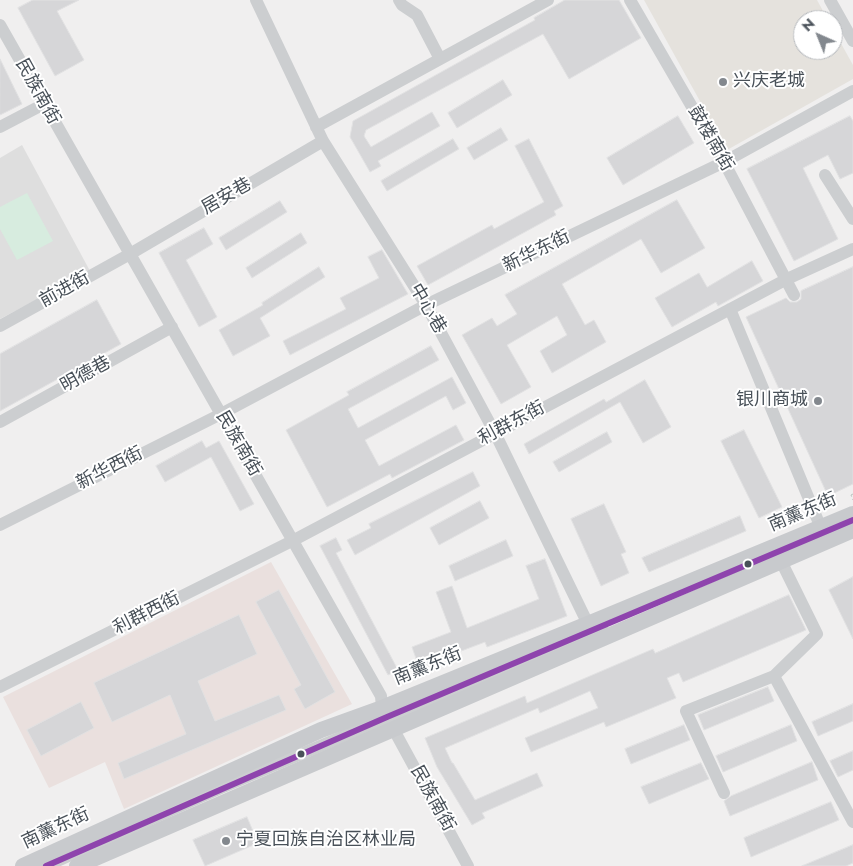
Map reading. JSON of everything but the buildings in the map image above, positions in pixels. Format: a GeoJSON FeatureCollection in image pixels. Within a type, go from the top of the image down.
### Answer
{"type":"FeatureCollection","features":[{"type":"Feature","properties":{"kind":"main road","name":"南薰东街"},"geometry":{"type":"LineString","coordinates":[[77,866],[388,717],[588,624],[853,514]]}},
{"type":"Feature","properties":{"kind":"main road","name":"南薰东街"},"geometry":{"type":"LineString","coordinates":[[23,866],[321,730],[388,717],[781,561],[853,530]]}},
{"type":"Feature","properties":{"kind":"street","name":"中心巷"},"geometry":{"type":"LineString","coordinates":[[256,0],[323,141],[426,305],[495,433],[588,624]]}},
{"type":"Feature","properties":{"kind":"street"},"geometry":{"type":"LineString","coordinates":[[399,0],[402,5],[416,15],[440,59]]}},
{"type":"Feature","properties":{"kind":"street"},"geometry":{"type":"LineString","coordinates":[[316,128],[548,0]]}},
{"type":"Feature","properties":{"kind":"street","name":"鼓楼南街"},"geometry":{"type":"LineString","coordinates":[[630,0],[724,162],[794,295]]}},
{"type":"Feature","properties":{"kind":"street"},"geometry":{"type":"LineString","coordinates":[[830,0],[853,41]]}},
{"type":"Feature","properties":{"kind":"street","name":"民族南街"},"geometry":{"type":"LineString","coordinates":[[0,25],[381,696],[388,717],[468,866]]}},
{"type":"Feature","properties":{"kind":"street","name":"新华东街"},"geometry":{"type":"LineString","coordinates":[[221,414],[426,305],[724,162],[853,91]]}},
{"type":"Feature","properties":{"kind":"street"},"geometry":{"type":"LineString","coordinates":[[0,127],[44,104]]}},
{"type":"Feature","properties":{"kind":"street","name":"居安巷"},"geometry":{"type":"LineString","coordinates":[[130,254],[323,141]]}},
{"type":"Feature","properties":{"kind":"street"},"geometry":{"type":"LineString","coordinates":[[825,176],[853,219]]}},
{"type":"Feature","properties":{"kind":"street","name":"利群东街"},"geometry":{"type":"LineString","coordinates":[[294,540],[787,279],[853,248]]}},
{"type":"Feature","properties":{"kind":"street","name":"前进街"},"geometry":{"type":"LineString","coordinates":[[0,326],[130,254]]}},
{"type":"Feature","properties":{"kind":"street"},"geometry":{"type":"LineString","coordinates":[[730,309],[821,528]]}},
{"type":"Feature","properties":{"kind":"street","name":"明德巷"},"geometry":{"type":"LineString","coordinates":[[0,422],[172,327]]}},
{"type":"Feature","properties":{"kind":"street","name":"新华西街"},"geometry":{"type":"LineString","coordinates":[[0,525],[221,414]]}},
{"type":"Feature","properties":{"kind":"street"},"geometry":{"type":"LineString","coordinates":[[46,866],[388,717],[853,520]]}},
{"type":"Feature","properties":{"kind":"street","name":"利群西街"},"geometry":{"type":"LineString","coordinates":[[0,687],[294,540]]}},
{"type":"Feature","properties":{"kind":"street"},"geometry":{"type":"LineString","coordinates":[[724,793],[686,711],[774,676],[817,634],[781,561]]}},
{"type":"Feature","properties":{"kind":"street"},"geometry":{"type":"LineString","coordinates":[[774,676],[853,822]]}},
{"type":"Feature","properties":{"kind":"path"},"geometry":{"type":"LineString","coordinates":[[853,494],[851,495],[853,500]]}},
{"type":"Feature","properties":{"kind":"shaded area"},"geometry":{"type":"Polygon","coordinates":[[[644,0],[817,0],[822,10],[793,10],[793,60],[843,60],[843,47],[853,65],[853,79],[727,150],[644,0]]]}},
{"type":"Feature","properties":{"kind":"shaded area"},"geometry":{"type":"Polygon","coordinates":[[[22,145],[90,271],[0,319],[0,158],[22,145]]]}},
{"type":"Feature","properties":{"kind":"shaded area"},"geometry":{"type":"Polygon","coordinates":[[[271,562],[352,704],[124,809],[105,762],[49,788],[3,697],[271,562]]]}},
{"type":"Feature","properties":{"kind":"green space"},"geometry":{"type":"Polygon","coordinates":[[[27,193],[53,241],[17,260],[0,229],[0,207],[27,193]]]}},
{"type":"Feature","properties":{"kind":"transit line"},"geometry":{"type":"LineString","coordinates":[[46,866],[387,717],[853,520]]}},
{"type":"Feature","properties":{"kind":"place","name":"兴庆老城"},"geometry":{"type":"Point","coordinates":[723,82]}},
{"type":"Feature","properties":{"kind":"place","name":"银川商城"},"geometry":{"type":"Point","coordinates":[818,401]}},
{"type":"Feature","properties":{"kind":"place","name":"宁夏回族自治区林业局"},"geometry":{"type":"Point","coordinates":[226,841]}}]}
